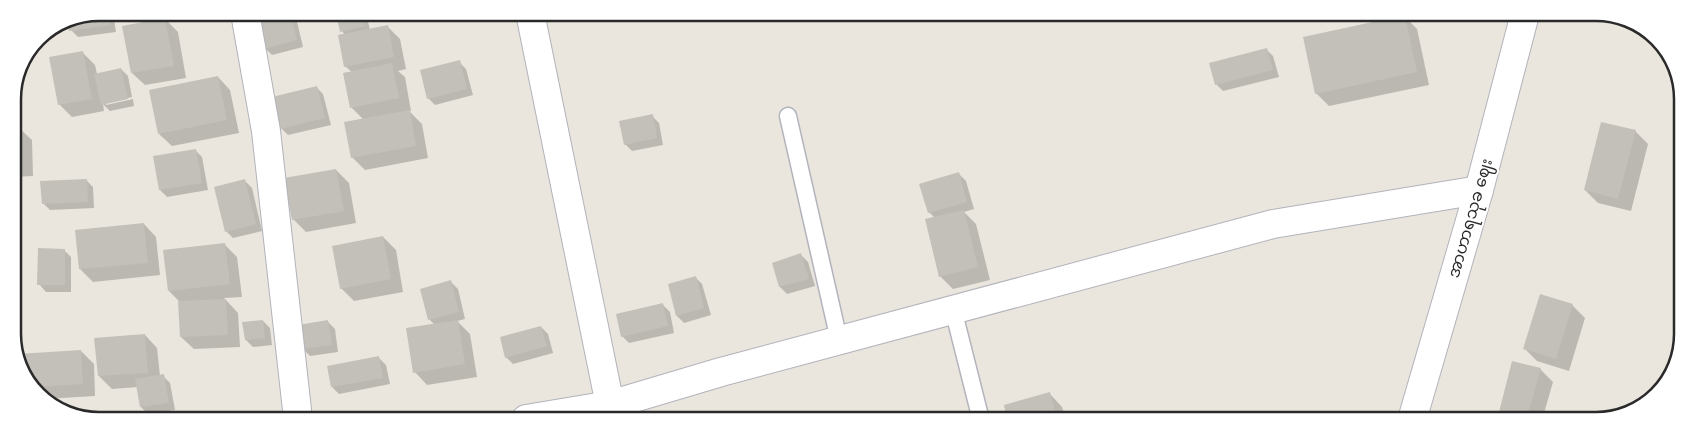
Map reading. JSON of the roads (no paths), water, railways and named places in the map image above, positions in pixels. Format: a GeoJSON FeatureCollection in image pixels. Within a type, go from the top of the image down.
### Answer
{"type":"FeatureCollection","features":[{"type":"Feature","properties":{"kind":"street"},"geometry":{"type":"LineString","coordinates":[[245,21],[266,131],[297,412]]}},
{"type":"Feature","properties":{"kind":"street"},"geometry":{"type":"LineString","coordinates":[[531,21],[602,410]]}},
{"type":"Feature","properties":{"kind":"street","name":"အာဟာရသုခ ဈေး"},"geometry":{"type":"LineString","coordinates":[[1414,412],[1479,190],[1523,21]]}},
{"type":"Feature","properties":{"kind":"street"},"geometry":{"type":"LineString","coordinates":[[585,412],[602,410],[722,372],[1273,224],[1479,190]]}},
{"type":"Feature","properties":{"kind":"lane"},"geometry":{"type":"LineString","coordinates":[[788,116],[839,340]]}},
{"type":"Feature","properties":{"kind":"lane"},"geometry":{"type":"LineString","coordinates":[[953,310],[979,412]]}}]}
